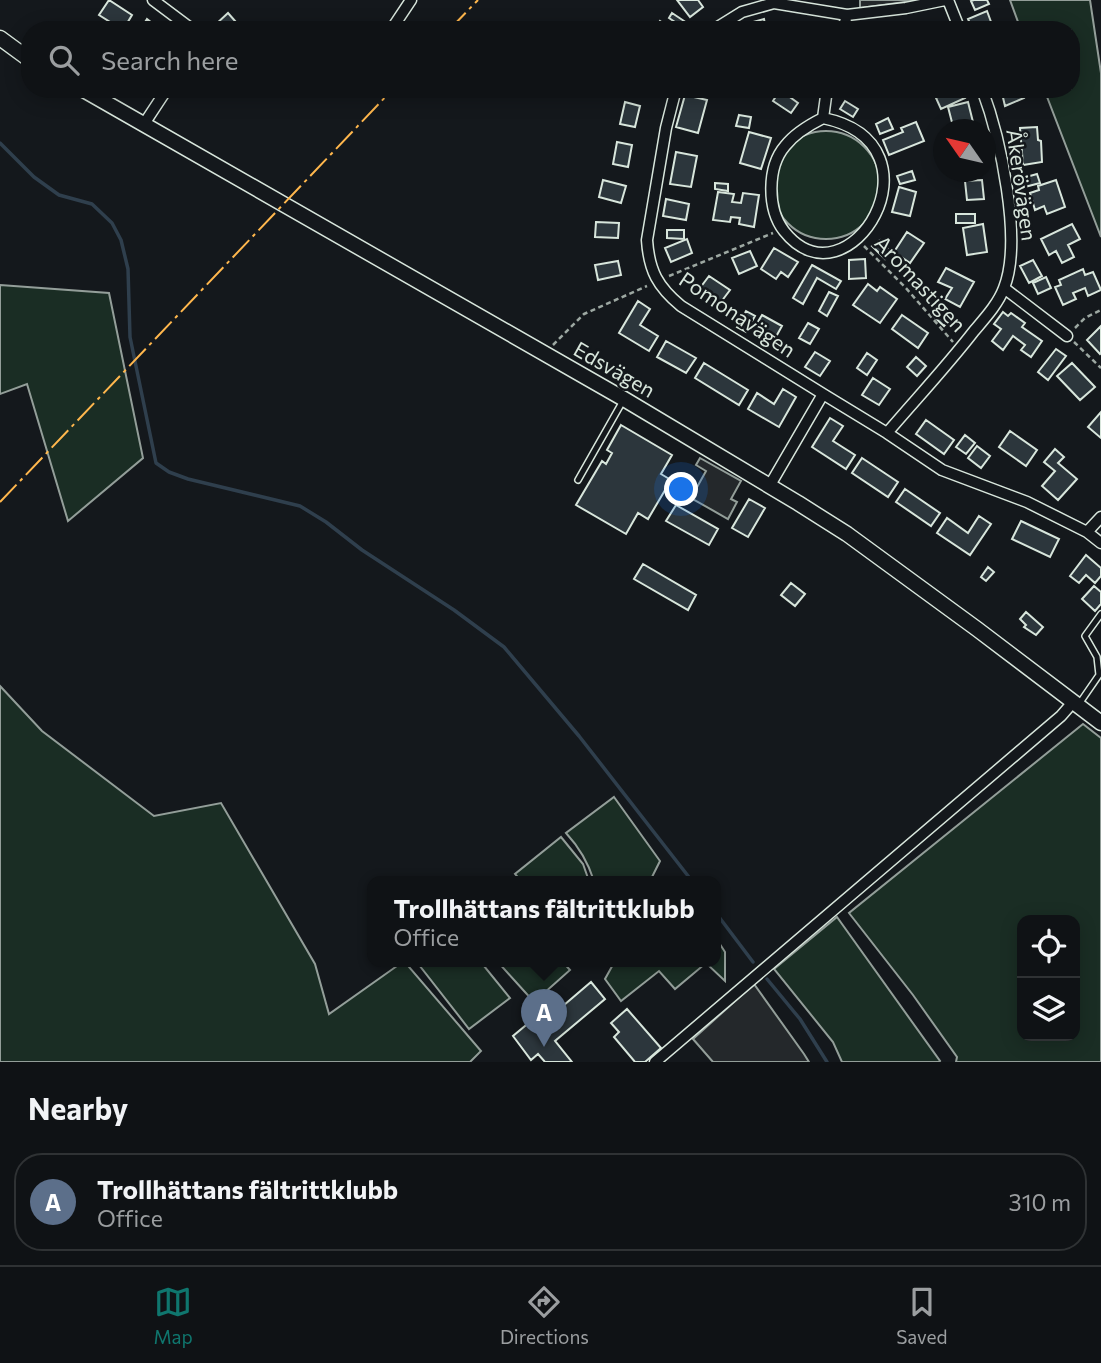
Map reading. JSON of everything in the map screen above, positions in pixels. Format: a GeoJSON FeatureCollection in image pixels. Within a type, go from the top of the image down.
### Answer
{"type":"FeatureCollection","features":[{"type":"Feature","properties":{"kind":"street"},"geometry":{"type":"LineString","coordinates":[[153,0],[181,21]]}},
{"type":"Feature","properties":{"kind":"street"},"geometry":{"type":"LineString","coordinates":[[397,21],[411,0]]}},
{"type":"Feature","properties":{"kind":"street"},"geometry":{"type":"LineString","coordinates":[[728,21],[742,12],[774,1],[847,15],[946,0],[956,21]]}},
{"type":"Feature","properties":{"kind":"street"},"geometry":{"type":"LineString","coordinates":[[845,21],[847,15]]}},
{"type":"Feature","properties":{"kind":"street"},"geometry":{"type":"LineString","coordinates":[[0,38],[21,53]]}},
{"type":"Feature","properties":{"kind":"street","name":"Edsvägen"},"geometry":{"type":"LineString","coordinates":[[98,98],[770,485],[847,534],[1101,722]]}},
{"type":"Feature","properties":{"kind":"street"},"geometry":{"type":"LineString","coordinates":[[144,124],[161,98]]}},
{"type":"Feature","properties":{"kind":"street","name":"Pomonavägen"},"geometry":{"type":"LineString","coordinates":[[674,98],[648,230],[648,256],[664,292],[681,306],[887,432],[942,470],[1027,502],[1087,532],[1101,543]]}},
{"type":"Feature","properties":{"kind":"street"},"geometry":{"type":"LineString","coordinates":[[823,117],[826,98]]}},
{"type":"Feature","properties":{"kind":"street","name":"Åkerövägen"},"geometry":{"type":"LineString","coordinates":[[887,432],[960,350],[992,309],[1004,288],[1012,238],[992,115],[985,98]]}},
{"type":"Feature","properties":{"kind":"street"},"geometry":{"type":"LineString","coordinates":[[823,117],[842,121],[862,134],[877,153],[884,177],[883,199],[873,223],[843,249],[828,253],[808,250],[793,241],[782,229],[775,212],[771,189],[774,169],[783,147],[804,128],[823,117]]}},
{"type":"Feature","properties":{"kind":"street"},"geometry":{"type":"LineString","coordinates":[[1004,288],[1067,335]]}},
{"type":"Feature","properties":{"kind":"street"},"geometry":{"type":"LineString","coordinates":[[770,485],[823,394]]}},
{"type":"Feature","properties":{"kind":"street"},"geometry":{"type":"LineString","coordinates":[[1087,532],[1101,517]]}},
{"type":"Feature","properties":{"kind":"street"},"geometry":{"type":"LineString","coordinates":[[655,1062],[1076,703]]}},
{"type":"Feature","properties":{"kind":"lane"},"geometry":{"type":"LineString","coordinates":[[578,480],[624,399]]}},
{"type":"Feature","properties":{"kind":"lane"},"geometry":{"type":"LineString","coordinates":[[1076,703],[1099,675],[1097,657],[1085,636],[1101,614]]}},
{"type":"Feature","properties":{"kind":"path"},"geometry":{"type":"LineString","coordinates":[[544,354],[584,314],[782,229]]}},
{"type":"Feature","properties":{"kind":"path","name":"Aromastigen"},"geometry":{"type":"LineString","coordinates":[[857,239],[905,287],[960,350]]}},
{"type":"Feature","properties":{"kind":"path"},"geometry":{"type":"LineString","coordinates":[[1101,310],[1085,318],[1067,335],[1101,368]]}},
{"type":"Feature","properties":{"kind":"green space"},"geometry":{"type":"Polygon","coordinates":[[[1010,0],[1090,0],[1101,73],[1101,237],[1047,98],[1080,98],[1080,21],[1018,21],[1010,0]]]}},
{"type":"Feature","properties":{"kind":"green space"},"geometry":{"type":"Polygon","coordinates":[[[826,131],[847,135],[864,147],[876,164],[880,185],[876,206],[864,223],[847,235],[826,239],[805,235],[788,223],[776,206],[772,185],[776,164],[788,147],[805,135],[826,131]]]}},
{"type":"Feature","properties":{"kind":"green space"},"geometry":{"type":"Polygon","coordinates":[[[0,285],[109,293],[143,458],[68,521],[27,384],[0,394],[0,285]]]}},
{"type":"Feature","properties":{"kind":"green space"},"geometry":{"type":"Polygon","coordinates":[[[0,686],[42,731],[154,816],[221,803],[315,964],[329,1014],[396,967],[409,967],[481,1051],[470,1062],[0,1062],[0,686]]]}},
{"type":"Feature","properties":{"kind":"green space"},"geometry":{"type":"Polygon","coordinates":[[[1083,724],[1101,738],[1101,1062],[956,1062],[957,1057],[849,913],[1083,724]]]}},
{"type":"Feature","properties":{"kind":"green space"},"geometry":{"type":"Polygon","coordinates":[[[614,797],[660,861],[652,876],[592,876],[583,855],[566,833],[614,797]]]}},
{"type":"Feature","properties":{"kind":"green space"},"geometry":{"type":"Polygon","coordinates":[[[561,837],[583,864],[587,876],[517,876],[515,874],[561,837]]]}},
{"type":"Feature","properties":{"kind":"green space"},"geometry":{"type":"Polygon","coordinates":[[[837,917],[939,1062],[842,1062],[833,1042],[774,969],[837,917]]]}},
{"type":"Feature","properties":{"kind":"green space"},"geometry":{"type":"Polygon","coordinates":[[[721,946],[725,952],[725,981],[710,967],[721,967],[721,946]]]}},
{"type":"Feature","properties":{"kind":"green space"},"geometry":{"type":"Polygon","coordinates":[[[421,967],[485,967],[510,998],[469,1029],[421,967]]]}},
{"type":"Feature","properties":{"kind":"green space"},"geometry":{"type":"Polygon","coordinates":[[[502,967],[567,967],[570,970],[534,1002],[502,967]]]}},
{"type":"Feature","properties":{"kind":"green space"},"geometry":{"type":"Polygon","coordinates":[[[612,967],[701,967],[675,989],[659,971],[621,1001],[605,979],[612,967]]]}},
{"type":"Feature","properties":{"kind":"shaded area"},"geometry":{"type":"Polygon","coordinates":[[[860,0],[913,0],[913,1],[860,8],[860,0]]]}},
{"type":"Feature","properties":{"kind":"shaded area"},"geometry":{"type":"Polygon","coordinates":[[[700,458],[741,481],[731,499],[737,502],[728,519],[691,498],[706,471],[696,465],[700,458]]]}},
{"type":"Feature","properties":{"kind":"shaded area"},"geometry":{"type":"Polygon","coordinates":[[[754,984],[809,1062],[713,1062],[693,1039],[754,984]]]}},
{"type":"Feature","properties":{"kind":"building"},"geometry":{"type":"Polygon","coordinates":[[[109,0],[132,15],[128,21],[109,21],[99,15],[109,0]]]}},
{"type":"Feature","properties":{"kind":"building"},"geometry":{"type":"Polygon","coordinates":[[[677,0],[698,0],[703,7],[690,17],[677,0]]]}},
{"type":"Feature","properties":{"kind":"building"},"geometry":{"type":"Polygon","coordinates":[[[987,0],[989,4],[975,10],[971,1],[987,0]]]}},
{"type":"Feature","properties":{"kind":"building"},"geometry":{"type":"Polygon","coordinates":[[[987,11],[991,21],[969,21],[968,19],[987,11]]]}},
{"type":"Feature","properties":{"kind":"building"},"geometry":{"type":"Polygon","coordinates":[[[228,13],[235,21],[219,21],[228,13]]]}},
{"type":"Feature","properties":{"kind":"building"},"geometry":{"type":"Polygon","coordinates":[[[672,13],[684,21],[674,21],[669,18],[672,13]]]}},
{"type":"Feature","properties":{"kind":"building"},"geometry":{"type":"Polygon","coordinates":[[[684,98],[707,100],[698,133],[676,127],[684,98]]]}},
{"type":"Feature","properties":{"kind":"building"},"geometry":{"type":"Polygon","coordinates":[[[775,98],[791,98],[798,103],[791,113],[773,101],[775,98]]]}},
{"type":"Feature","properties":{"kind":"building"},"geometry":{"type":"Polygon","coordinates":[[[936,98],[965,98],[941,109],[936,98]]]}},
{"type":"Feature","properties":{"kind":"building"},"geometry":{"type":"Polygon","coordinates":[[[1003,98],[1024,98],[1005,106],[1003,98]]]}},
{"type":"Feature","properties":{"kind":"building"},"geometry":{"type":"Polygon","coordinates":[[[845,101],[858,109],[853,117],[840,109],[845,101]]]}},
{"type":"Feature","properties":{"kind":"building"},"geometry":{"type":"Polygon","coordinates":[[[625,102],[640,106],[635,127],[620,124],[625,102]]]}},
{"type":"Feature","properties":{"kind":"building"},"geometry":{"type":"Polygon","coordinates":[[[968,102],[972,119],[951,119],[948,107],[968,102]]]}},
{"type":"Feature","properties":{"kind":"building"},"geometry":{"type":"Polygon","coordinates":[[[739,115],[751,117],[749,128],[736,126],[739,115]]]}},
{"type":"Feature","properties":{"kind":"building"},"geometry":{"type":"Polygon","coordinates":[[[888,118],[893,129],[880,134],[876,124],[888,118]]]}},
{"type":"Feature","properties":{"kind":"building"},"geometry":{"type":"Polygon","coordinates":[[[916,122],[924,141],[889,155],[883,140],[903,132],[901,128],[916,122]]]}},
{"type":"Feature","properties":{"kind":"building"},"geometry":{"type":"Polygon","coordinates":[[[1037,127],[1042,162],[1023,165],[1020,128],[1037,127]]]}},
{"type":"Feature","properties":{"kind":"building"},"geometry":{"type":"Polygon","coordinates":[[[749,132],[771,138],[761,169],[740,163],[749,132]]]}},
{"type":"Feature","properties":{"kind":"building"},"geometry":{"type":"Polygon","coordinates":[[[617,142],[632,145],[628,167],[613,164],[617,142]]]}},
{"type":"Feature","properties":{"kind":"building"},"geometry":{"type":"Polygon","coordinates":[[[676,152],[697,156],[691,187],[670,184],[676,152]]]}},
{"type":"Feature","properties":{"kind":"building"},"geometry":{"type":"Polygon","coordinates":[[[912,171],[915,180],[900,184],[897,176],[912,171]]]}},
{"type":"Feature","properties":{"kind":"building"},"geometry":{"type":"Polygon","coordinates":[[[1037,174],[1040,183],[1021,188],[1019,179],[1037,174]]]}},
{"type":"Feature","properties":{"kind":"building"},"geometry":{"type":"Polygon","coordinates":[[[603,180],[626,186],[621,203],[599,197],[603,180]]]}},
{"type":"Feature","properties":{"kind":"building"},"geometry":{"type":"Polygon","coordinates":[[[1056,180],[1065,207],[1047,214],[1044,206],[1035,210],[1030,193],[1039,190],[1038,186],[1056,180]]]}},
{"type":"Feature","properties":{"kind":"building"},"geometry":{"type":"Polygon","coordinates":[[[965,182],[982,182],[984,199],[967,200],[965,182]]]}},
{"type":"Feature","properties":{"kind":"building"},"geometry":{"type":"Polygon","coordinates":[[[715,183],[728,184],[728,191],[715,189],[715,183]]]}},
{"type":"Feature","properties":{"kind":"building"},"geometry":{"type":"Polygon","coordinates":[[[899,187],[916,192],[910,216],[892,212],[899,187]]]}},
{"type":"Feature","properties":{"kind":"building"},"geometry":{"type":"Polygon","coordinates":[[[718,192],[734,194],[732,202],[741,203],[743,193],[759,195],[754,227],[739,224],[740,218],[731,217],[730,222],[713,220],[718,192]]]}},
{"type":"Feature","properties":{"kind":"building"},"geometry":{"type":"Polygon","coordinates":[[[666,199],[689,204],[686,220],[663,216],[666,199]]]}},
{"type":"Feature","properties":{"kind":"building"},"geometry":{"type":"Polygon","coordinates":[[[956,214],[975,214],[975,223],[956,223],[956,214]]]}},
{"type":"Feature","properties":{"kind":"building"},"geometry":{"type":"Polygon","coordinates":[[[596,222],[619,223],[618,238],[595,237],[596,222]]]}},
{"type":"Feature","properties":{"kind":"building"},"geometry":{"type":"Polygon","coordinates":[[[983,224],[987,252],[967,255],[963,228],[983,224]]]}},
{"type":"Feature","properties":{"kind":"building"},"geometry":{"type":"Polygon","coordinates":[[[1072,224],[1080,239],[1068,245],[1074,257],[1062,263],[1056,251],[1049,255],[1041,239],[1072,224]]]}},
{"type":"Feature","properties":{"kind":"building"},"geometry":{"type":"Polygon","coordinates":[[[667,230],[684,230],[684,239],[667,238],[667,230]]]}},
{"type":"Feature","properties":{"kind":"building"},"geometry":{"type":"Polygon","coordinates":[[[907,232],[924,243],[910,263],[894,252],[907,232]]]}},
{"type":"Feature","properties":{"kind":"building"},"geometry":{"type":"Polygon","coordinates":[[[687,239],[692,253],[671,262],[665,248],[687,239]]]}},
{"type":"Feature","properties":{"kind":"building"},"geometry":{"type":"Polygon","coordinates":[[[880,240],[891,252],[885,259],[872,246],[880,240]]]}},
{"type":"Feature","properties":{"kind":"building"},"geometry":{"type":"Polygon","coordinates":[[[774,248],[798,262],[788,277],[781,272],[776,279],[761,269],[774,248]]]}},
{"type":"Feature","properties":{"kind":"building"},"geometry":{"type":"Polygon","coordinates":[[[750,251],[757,266],[739,274],[732,258],[750,251]]]}},
{"type":"Feature","properties":{"kind":"building"},"geometry":{"type":"Polygon","coordinates":[[[865,259],[866,278],[849,279],[849,260],[865,259]]]}},
{"type":"Feature","properties":{"kind":"building"},"geometry":{"type":"Polygon","coordinates":[[[1033,260],[1042,276],[1029,283],[1020,266],[1033,260]]]}},
{"type":"Feature","properties":{"kind":"building"},"geometry":{"type":"Polygon","coordinates":[[[618,261],[621,275],[598,280],[595,265],[618,261]]]}},
{"type":"Feature","properties":{"kind":"building"},"geometry":{"type":"Polygon","coordinates":[[[812,265],[841,281],[836,289],[817,278],[803,304],[793,298],[812,265]]]}},
{"type":"Feature","properties":{"kind":"building"},"geometry":{"type":"Polygon","coordinates":[[[946,268],[974,282],[960,307],[945,299],[952,288],[938,282],[946,268]]]}},
{"type":"Feature","properties":{"kind":"building"},"geometry":{"type":"Polygon","coordinates":[[[1083,269],[1085,275],[1093,272],[1101,290],[1088,296],[1085,288],[1073,293],[1076,299],[1063,305],[1055,287],[1061,285],[1059,280],[1083,269]]]}},
{"type":"Feature","properties":{"kind":"building"},"geometry":{"type":"Polygon","coordinates":[[[709,276],[730,290],[721,302],[700,288],[709,276]]]}},
{"type":"Feature","properties":{"kind":"building"},"geometry":{"type":"Polygon","coordinates":[[[1046,277],[1051,288],[1038,294],[1033,283],[1046,277]]]}},
{"type":"Feature","properties":{"kind":"building"},"geometry":{"type":"Polygon","coordinates":[[[868,284],[877,291],[880,287],[897,299],[880,323],[853,305],[868,284]]]}},
{"type":"Feature","properties":{"kind":"building"},"geometry":{"type":"Polygon","coordinates":[[[829,292],[838,296],[827,316],[819,311],[829,292]]]}},
{"type":"Feature","properties":{"kind":"building"},"geometry":{"type":"Polygon","coordinates":[[[638,301],[650,309],[640,325],[658,336],[649,351],[619,333],[638,301]]]}},
{"type":"Feature","properties":{"kind":"building"},"geometry":{"type":"Polygon","coordinates":[[[941,303],[954,315],[944,326],[931,314],[941,303]]]}},
{"type":"Feature","properties":{"kind":"building"},"geometry":{"type":"Polygon","coordinates":[[[746,311],[755,316],[746,332],[737,327],[746,311]]]}},
{"type":"Feature","properties":{"kind":"building"},"geometry":{"type":"Polygon","coordinates":[[[1003,312],[1008,316],[1011,313],[1025,323],[1022,327],[1042,341],[1031,357],[1021,350],[1025,345],[1013,336],[1003,350],[992,341],[1001,329],[994,324],[1003,312]]]}},
{"type":"Feature","properties":{"kind":"building"},"geometry":{"type":"Polygon","coordinates":[[[762,315],[782,326],[773,342],[753,330],[762,315]]]}},
{"type":"Feature","properties":{"kind":"building"},"geometry":{"type":"Polygon","coordinates":[[[902,315],[928,333],[918,348],[892,329],[902,315]]]}},
{"type":"Feature","properties":{"kind":"building"},"geometry":{"type":"Polygon","coordinates":[[[808,323],[819,329],[810,344],[799,338],[808,323]]]}},
{"type":"Feature","properties":{"kind":"building"},"geometry":{"type":"Polygon","coordinates":[[[1101,326],[1101,353],[1100,354],[1087,340],[1101,326]]]}},
{"type":"Feature","properties":{"kind":"building"},"geometry":{"type":"Polygon","coordinates":[[[666,341],[696,358],[686,373],[657,357],[666,341]]]}},
{"type":"Feature","properties":{"kind":"building"},"geometry":{"type":"Polygon","coordinates":[[[1056,349],[1066,356],[1048,380],[1038,372],[1056,349]]]}},
{"type":"Feature","properties":{"kind":"building"},"geometry":{"type":"Polygon","coordinates":[[[815,352],[830,361],[820,376],[805,367],[815,352]]]}},
{"type":"Feature","properties":{"kind":"building"},"geometry":{"type":"Polygon","coordinates":[[[867,353],[877,360],[867,375],[857,368],[867,353]]]}},
{"type":"Feature","properties":{"kind":"building"},"geometry":{"type":"Polygon","coordinates":[[[916,357],[926,366],[917,376],[907,367],[916,357]]]}},
{"type":"Feature","properties":{"kind":"building"},"geometry":{"type":"Polygon","coordinates":[[[704,363],[748,390],[739,405],[695,378],[704,363]]]}},
{"type":"Feature","properties":{"kind":"building"},"geometry":{"type":"Polygon","coordinates":[[[1072,363],[1095,387],[1080,400],[1057,376],[1072,363]]]}},
{"type":"Feature","properties":{"kind":"building"},"geometry":{"type":"Polygon","coordinates":[[[873,378],[890,389],[879,405],[862,395],[873,378]]]}},
{"type":"Feature","properties":{"kind":"building"},"geometry":{"type":"Polygon","coordinates":[[[783,389],[796,397],[779,427],[748,409],[757,393],[774,404],[783,389]]]}},
{"type":"Feature","properties":{"kind":"building"},"geometry":{"type":"Polygon","coordinates":[[[1101,412],[1101,438],[1088,427],[1101,412]]]}},
{"type":"Feature","properties":{"kind":"building"},"geometry":{"type":"Polygon","coordinates":[[[830,418],[843,426],[833,441],[855,455],[846,469],[812,447],[830,418]]]}},
{"type":"Feature","properties":{"kind":"building"},"geometry":{"type":"Polygon","coordinates":[[[926,420],[954,440],[944,454],[916,434],[926,420]]]}},
{"type":"Feature","properties":{"kind":"building"},"geometry":{"type":"Polygon","coordinates":[[[621,425],[672,455],[661,474],[671,480],[648,519],[638,513],[626,534],[576,505],[602,461],[606,464],[612,453],[607,450],[621,425]]]}},
{"type":"Feature","properties":{"kind":"building"},"geometry":{"type":"Polygon","coordinates":[[[1010,431],[1037,450],[1026,466],[999,447],[1010,431]]]}},
{"type":"Feature","properties":{"kind":"building"},"geometry":{"type":"Polygon","coordinates":[[[965,435],[975,443],[966,454],[956,447],[965,435]]]}},
{"type":"Feature","properties":{"kind":"building"},"geometry":{"type":"Polygon","coordinates":[[[977,446],[990,456],[981,468],[968,458],[977,446]]]}},
{"type":"Feature","properties":{"kind":"building"},"geometry":{"type":"Polygon","coordinates":[[[1055,449],[1064,457],[1058,463],[1077,479],[1058,500],[1042,486],[1055,471],[1044,462],[1055,449]]]}},
{"type":"Feature","properties":{"kind":"building"},"geometry":{"type":"Polygon","coordinates":[[[862,458],[898,482],[888,497],[852,473],[862,458]]]}},
{"type":"Feature","properties":{"kind":"building"},"geometry":{"type":"Polygon","coordinates":[[[905,489],[940,513],[931,526],[896,502],[905,489]]]}},
{"type":"Feature","properties":{"kind":"building"},"geometry":{"type":"Polygon","coordinates":[[[749,499],[765,508],[748,537],[732,528],[749,499]]]}},
{"type":"Feature","properties":{"kind":"building"},"geometry":{"type":"Polygon","coordinates":[[[676,505],[718,529],[709,545],[666,521],[676,505]]]}},
{"type":"Feature","properties":{"kind":"building"},"geometry":{"type":"Polygon","coordinates":[[[979,516],[991,524],[970,555],[937,533],[947,518],[968,533],[979,516]]]}},
{"type":"Feature","properties":{"kind":"building"},"geometry":{"type":"Polygon","coordinates":[[[1021,521],[1059,539],[1050,557],[1012,539],[1021,521]]]}},
{"type":"Feature","properties":{"kind":"building"},"geometry":{"type":"Polygon","coordinates":[[[1086,555],[1101,568],[1101,576],[1095,583],[1086,575],[1079,583],[1070,576],[1086,555]]]}},
{"type":"Feature","properties":{"kind":"building"},"geometry":{"type":"Polygon","coordinates":[[[643,564],[696,595],[688,610],[634,579],[643,564]]]}},
{"type":"Feature","properties":{"kind":"building"},"geometry":{"type":"Polygon","coordinates":[[[988,567],[994,572],[986,581],[981,577],[988,567]]]}},
{"type":"Feature","properties":{"kind":"building"},"geometry":{"type":"Polygon","coordinates":[[[791,583],[805,594],[795,606],[781,595],[791,583]]]}},
{"type":"Feature","properties":{"kind":"building"},"geometry":{"type":"Polygon","coordinates":[[[1094,586],[1101,592],[1101,604],[1095,611],[1082,599],[1094,586]]]}},
{"type":"Feature","properties":{"kind":"building"},"geometry":{"type":"Polygon","coordinates":[[[1026,612],[1043,627],[1036,635],[1024,627],[1026,625],[1020,619],[1026,612]]]}},
{"type":"Feature","properties":{"kind":"building"},"geometry":{"type":"Polygon","coordinates":[[[591,982],[605,999],[555,1041],[572,1062],[545,1062],[538,1054],[531,1060],[513,1036],[537,1016],[543,1023],[591,982]]]}},
{"type":"Feature","properties":{"kind":"building"},"geometry":{"type":"Polygon","coordinates":[[[627,1009],[661,1048],[645,1062],[635,1062],[614,1037],[619,1032],[611,1023],[627,1009]]]}},
{"type":"Feature","properties":{"kind":"waterway"},"geometry":{"type":"LineString","coordinates":[[0,143],[34,177],[59,195],[92,204],[112,223],[121,240],[128,269],[130,337],[156,463],[169,472],[188,479],[300,506],[504,647],[579,736],[688,876]]}},
{"type":"Feature","properties":{"kind":"waterway"},"geometry":{"type":"LineString","coordinates":[[721,920],[753,962]]}},
{"type":"Feature","properties":{"kind":"waterway"},"geometry":{"type":"LineString","coordinates":[[767,979],[800,1019],[827,1062]]}},
{"type":"Feature","properties":{"kind":"power"},"geometry":{"type":"LineString","coordinates":[[458,21],[478,0]]}},
{"type":"Feature","properties":{"kind":"power"},"geometry":{"type":"LineString","coordinates":[[0,502],[384,98]]}},
{"type":"Feature","properties":{"kind":"place","name":"Trollhättans fältrittklubb"},"geometry":{"type":"Point","coordinates":[544,1047]}}]}
